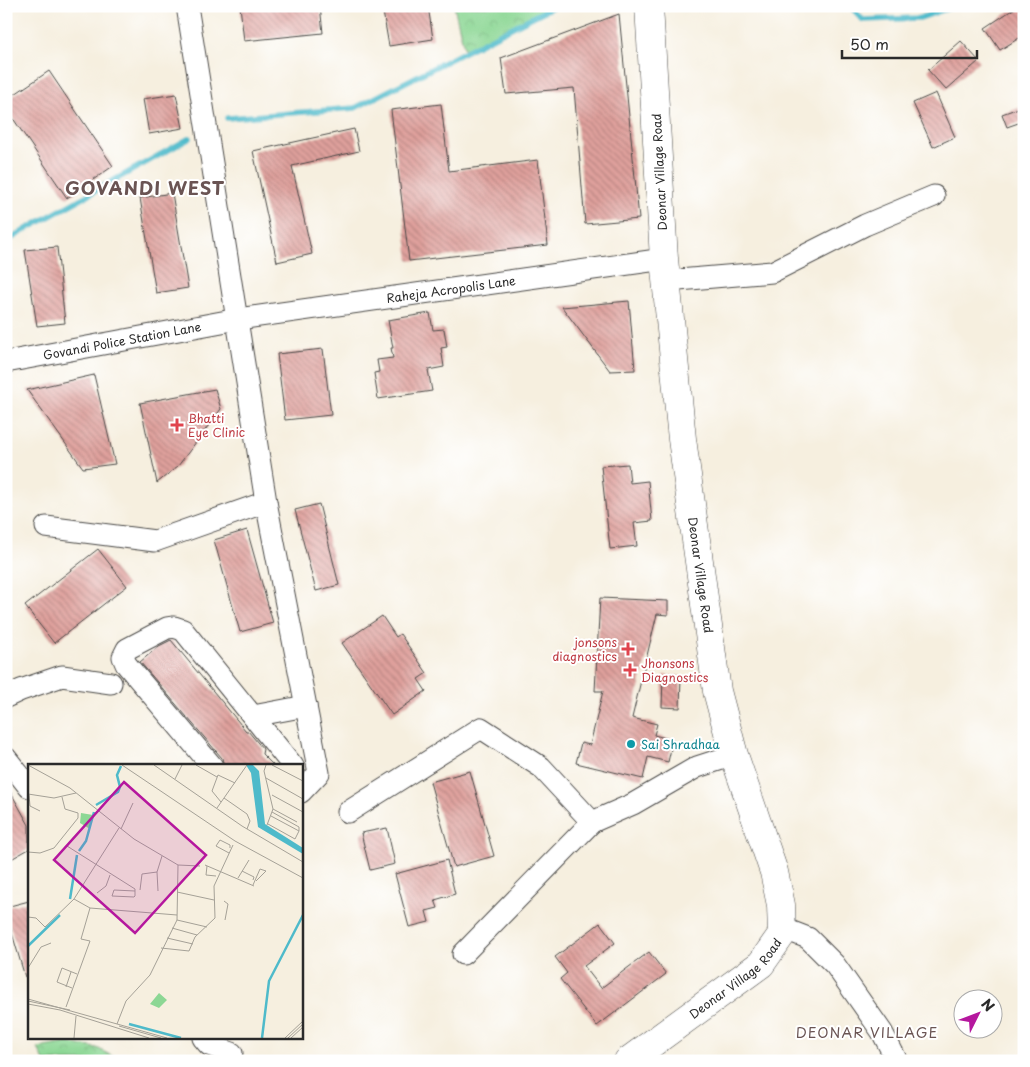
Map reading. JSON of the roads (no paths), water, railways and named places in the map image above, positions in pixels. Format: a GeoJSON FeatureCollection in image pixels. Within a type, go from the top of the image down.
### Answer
{"type":"FeatureCollection","features":[{"type":"Feature","properties":{"kind":"main road","name":"Deonar Village Road"},"geometry":{"type":"LineString","coordinates":[[628,1061],[761,964],[782,934],[781,905],[774,872],[734,755],[717,691],[682,439],[665,270],[649,6]]}},
{"type":"Feature","properties":{"kind":"street"},"geometry":{"type":"LineString","coordinates":[[187,6],[266,502],[319,773],[304,784]]}},
{"type":"Feature","properties":{"kind":"street","name":"Raheja Acropolis Lane"},"geometry":{"type":"LineString","coordinates":[[238,319],[665,270],[772,272],[865,224],[934,196]]}},
{"type":"Feature","properties":{"kind":"street","name":"Govandi Police Station Lane"},"geometry":{"type":"LineString","coordinates":[[6,362],[238,319]]}},
{"type":"Feature","properties":{"kind":"street"},"geometry":{"type":"LineString","coordinates":[[46,526],[155,541],[266,502]]}},
{"type":"Feature","properties":{"kind":"street"},"geometry":{"type":"LineString","coordinates":[[210,764],[126,664],[123,657],[128,649],[166,628],[174,627],[183,630],[291,764]]}},
{"type":"Feature","properties":{"kind":"street"},"geometry":{"type":"LineString","coordinates":[[6,697],[62,676],[111,683]]}},
{"type":"Feature","properties":{"kind":"street"},"geometry":{"type":"LineString","coordinates":[[253,716],[306,706]]}},
{"type":"Feature","properties":{"kind":"street"},"geometry":{"type":"LineString","coordinates":[[348,812],[481,728],[540,768],[592,822]]}},
{"type":"Feature","properties":{"kind":"street"},"geometry":{"type":"LineString","coordinates":[[463,954],[592,822],[633,804],[697,767],[734,755]]}},
{"type":"Feature","properties":{"kind":"street"},"geometry":{"type":"LineString","coordinates":[[6,758],[28,786]]}},
{"type":"Feature","properties":{"kind":"street"},"geometry":{"type":"LineString","coordinates":[[782,928],[808,938],[834,965],[882,1032],[897,1061]]}},
{"type":"Feature","properties":{"kind":"street"},"geometry":{"type":"LineString","coordinates":[[205,1040],[209,1045],[231,1051]]}},
{"type":"Feature","properties":{"kind":"waterway"},"geometry":{"type":"LineString","coordinates":[[227,118],[355,108],[554,6]]}},
{"type":"Feature","properties":{"kind":"waterway"},"geometry":{"type":"LineString","coordinates":[[850,6],[863,20],[920,18],[955,6]]}},
{"type":"Feature","properties":{"kind":"waterway"},"geometry":{"type":"LineString","coordinates":[[6,242],[190,138]]}},
{"type":"Feature","properties":{"kind":"place","name":"Bhatti Eye Clinic"},"geometry":{"type":"Point","coordinates":[177,425]}},
{"type":"Feature","properties":{"kind":"place","name":"jonsons diagnostics"},"geometry":{"type":"Point","coordinates":[628,649]}},
{"type":"Feature","properties":{"kind":"place","name":"Jhonsons Diagnostics"},"geometry":{"type":"Point","coordinates":[630,670]}},
{"type":"Feature","properties":{"kind":"place","name":"Sai Shradhaa"},"geometry":{"type":"Point","coordinates":[631,744]}},
{"type":"Feature","properties":{"kind":"district","name":"GOVANDI WEST"},"geometry":{"type":"Point","coordinates":[145,187]}},
{"type":"Feature","properties":{"kind":"district","name":"DEONAR VILLAGE"},"geometry":{"type":"Point","coordinates":[867,1032]}}]}
